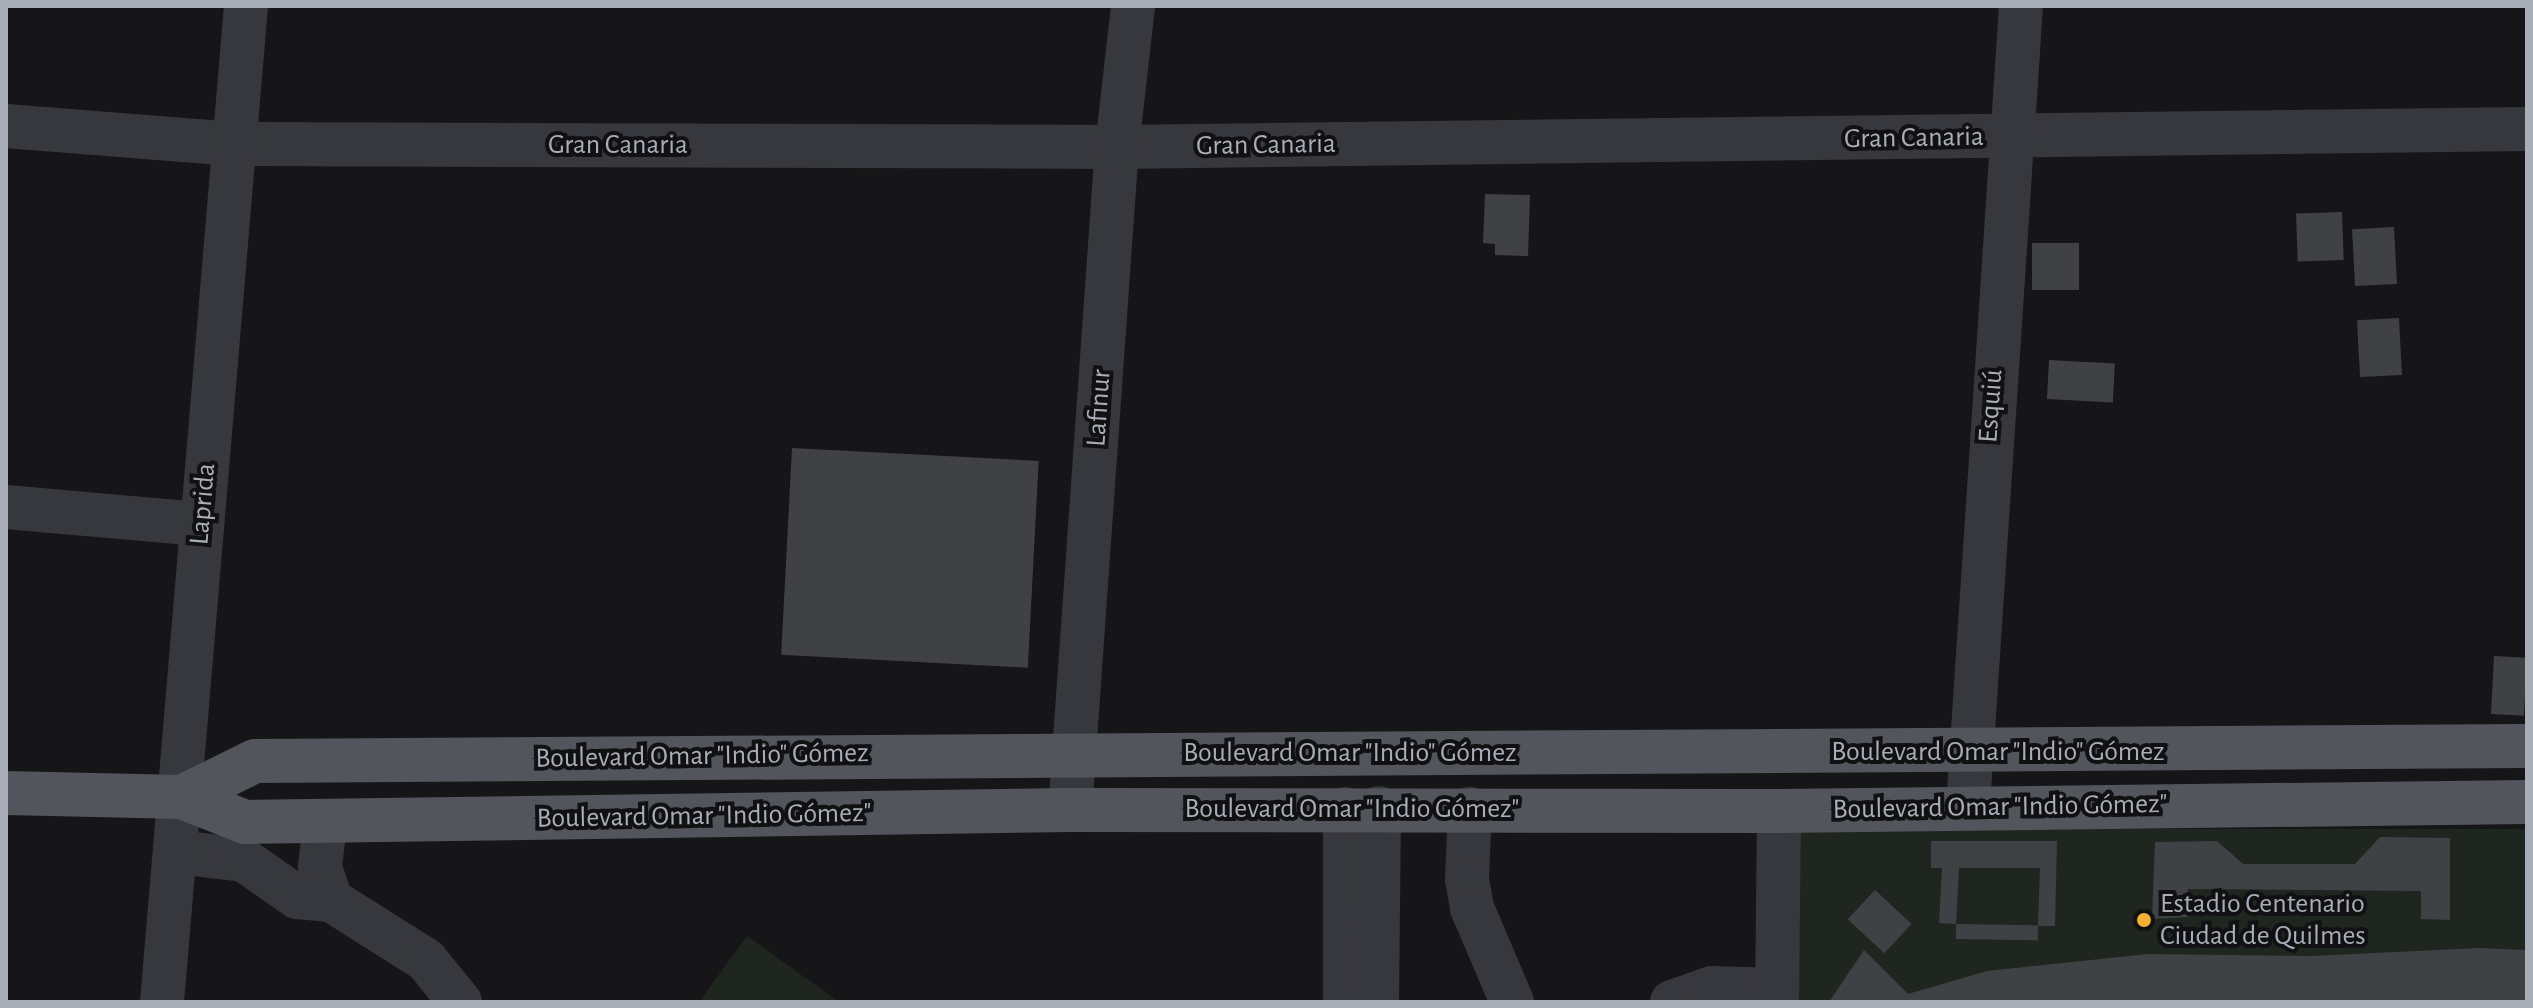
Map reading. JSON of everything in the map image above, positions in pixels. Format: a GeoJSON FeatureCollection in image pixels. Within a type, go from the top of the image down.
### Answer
{"type":"FeatureCollection","features":[{"type":"Feature","properties":{"kind":"main road","name":"Boulevard Omar \"Indio\" Gómez"},"geometry":{"type":"LineString","coordinates":[[182,797],[255,761],[1075,753],[1968,754],[2527,746]]}},
{"type":"Feature","properties":{"kind":"main road"},"geometry":{"type":"LineString","coordinates":[[6,793],[182,797]]}},
{"type":"Feature","properties":{"kind":"main road","name":"Boulevard Omar \"Indio Gómez\""},"geometry":{"type":"LineString","coordinates":[[182,797],[245,822],[1070,810],[1362,808],[1779,811],[1968,806],[2527,802]]}},
{"type":"Feature","properties":{"kind":"street","name":"Laprida"},"geometry":{"type":"LineString","coordinates":[[162,1002],[182,797],[201,524],[246,6]]}},
{"type":"Feature","properties":{"kind":"street","name":"Lafinur"},"geometry":{"type":"LineString","coordinates":[[1070,810],[1117,147],[1133,6]]}},
{"type":"Feature","properties":{"kind":"street","name":"Esquiú"},"geometry":{"type":"LineString","coordinates":[[1968,806],[1968,754],[2008,137],[2021,6]]}},
{"type":"Feature","properties":{"kind":"street","name":"Gran Canaria"},"geometry":{"type":"LineString","coordinates":[[6,126],[234,144],[1117,147],[2527,129]]}},
{"type":"Feature","properties":{"kind":"street"},"geometry":{"type":"LineString","coordinates":[[6,507],[201,524]]}},
{"type":"Feature","properties":{"kind":"street"},"geometry":{"type":"LineString","coordinates":[[1345,1002],[1362,808]]}},
{"type":"Feature","properties":{"kind":"street"},"geometry":{"type":"LineString","coordinates":[[1362,808],[1377,1002]]}},
{"type":"Feature","properties":{"kind":"street"},"geometry":{"type":"LineString","coordinates":[[1470,809],[1472,908],[1512,1002]]}},
{"type":"Feature","properties":{"kind":"street"},"geometry":{"type":"LineString","coordinates":[[1672,1002],[1712,988],[1777,996],[1779,811]]}},
{"type":"Feature","properties":{"kind":"street"},"geometry":{"type":"LineString","coordinates":[[325,822],[320,867],[331,900]]}},
{"type":"Feature","properties":{"kind":"street"},"geometry":{"type":"LineString","coordinates":[[177,852],[244,860],[297,897],[331,900],[393,934],[460,1002]]}},
{"type":"Feature","properties":{"kind":"shaded area","name":"Estadio Centenario Ciudad de Quilmes"},"geometry":{"type":"Polygon","coordinates":[[[1761,829],[2527,829],[2527,1002],[1761,1002],[1761,829]]]}},
{"type":"Feature","properties":{"kind":"shaded area"},"geometry":{"type":"Polygon","coordinates":[[[747,936],[839,1002],[699,1002],[747,936]]]}},
{"type":"Feature","properties":{"kind":"building"},"geometry":{"type":"Polygon","coordinates":[[[1485,194],[1530,195],[1528,256],[1495,255],[1495,244],[1483,243],[1485,194]]]}},
{"type":"Feature","properties":{"kind":"building"},"geometry":{"type":"Polygon","coordinates":[[[2342,212],[2344,260],[2298,262],[2296,214],[2342,212]]]}},
{"type":"Feature","properties":{"kind":"building"},"geometry":{"type":"Polygon","coordinates":[[[2394,227],[2397,284],[2355,286],[2352,229],[2394,227]]]}},
{"type":"Feature","properties":{"kind":"building"},"geometry":{"type":"Polygon","coordinates":[[[2032,243],[2079,243],[2079,290],[2032,290],[2032,243]]]}},
{"type":"Feature","properties":{"kind":"building"},"geometry":{"type":"Polygon","coordinates":[[[2399,318],[2402,375],[2360,377],[2357,320],[2399,318]]]}},
{"type":"Feature","properties":{"kind":"building"},"geometry":{"type":"Polygon","coordinates":[[[2049,360],[2115,363],[2113,402],[2047,399],[2049,360]]]}},
{"type":"Feature","properties":{"kind":"building"},"geometry":{"type":"Polygon","coordinates":[[[792,448],[1039,461],[1028,668],[781,655],[792,448]]]}},
{"type":"Feature","properties":{"kind":"building"},"geometry":{"type":"Polygon","coordinates":[[[2494,656],[2527,658],[2524,716],[2491,714],[2494,656]]]}},
{"type":"Feature","properties":{"kind":"building"},"geometry":{"type":"Polygon","coordinates":[[[2380,837],[2450,838],[2450,920],[2421,919],[2421,891],[2188,889],[2188,917],[2152,919],[2155,842],[2217,841],[2243,864],[2355,864],[2380,837]]]}},
{"type":"Feature","properties":{"kind":"building"},"geometry":{"type":"Polygon","coordinates":[[[1931,841],[2057,841],[2055,926],[2038,926],[2040,868],[1959,868],[1956,924],[1939,923],[1942,868],[1931,868],[1931,841]]]}},
{"type":"Feature","properties":{"kind":"building"},"geometry":{"type":"Polygon","coordinates":[[[1875,890],[1912,924],[1884,953],[1848,919],[1875,890]]]}},
{"type":"Feature","properties":{"kind":"building"},"geometry":{"type":"Polygon","coordinates":[[[1956,924],[2038,925],[2038,940],[1956,939],[1956,924]]]}},
{"type":"Feature","properties":{"kind":"building"},"geometry":{"type":"Polygon","coordinates":[[[2479,948],[2527,950],[2527,1002],[1829,1002],[1864,950],[1908,994],[1987,971],[2148,954],[2312,956],[2479,948]]]}},
{"type":"Feature","properties":{"kind":"place","name":"Estadio Centenario Ciudad de Quilmes"},"geometry":{"type":"Point","coordinates":[2144,920]}}]}
